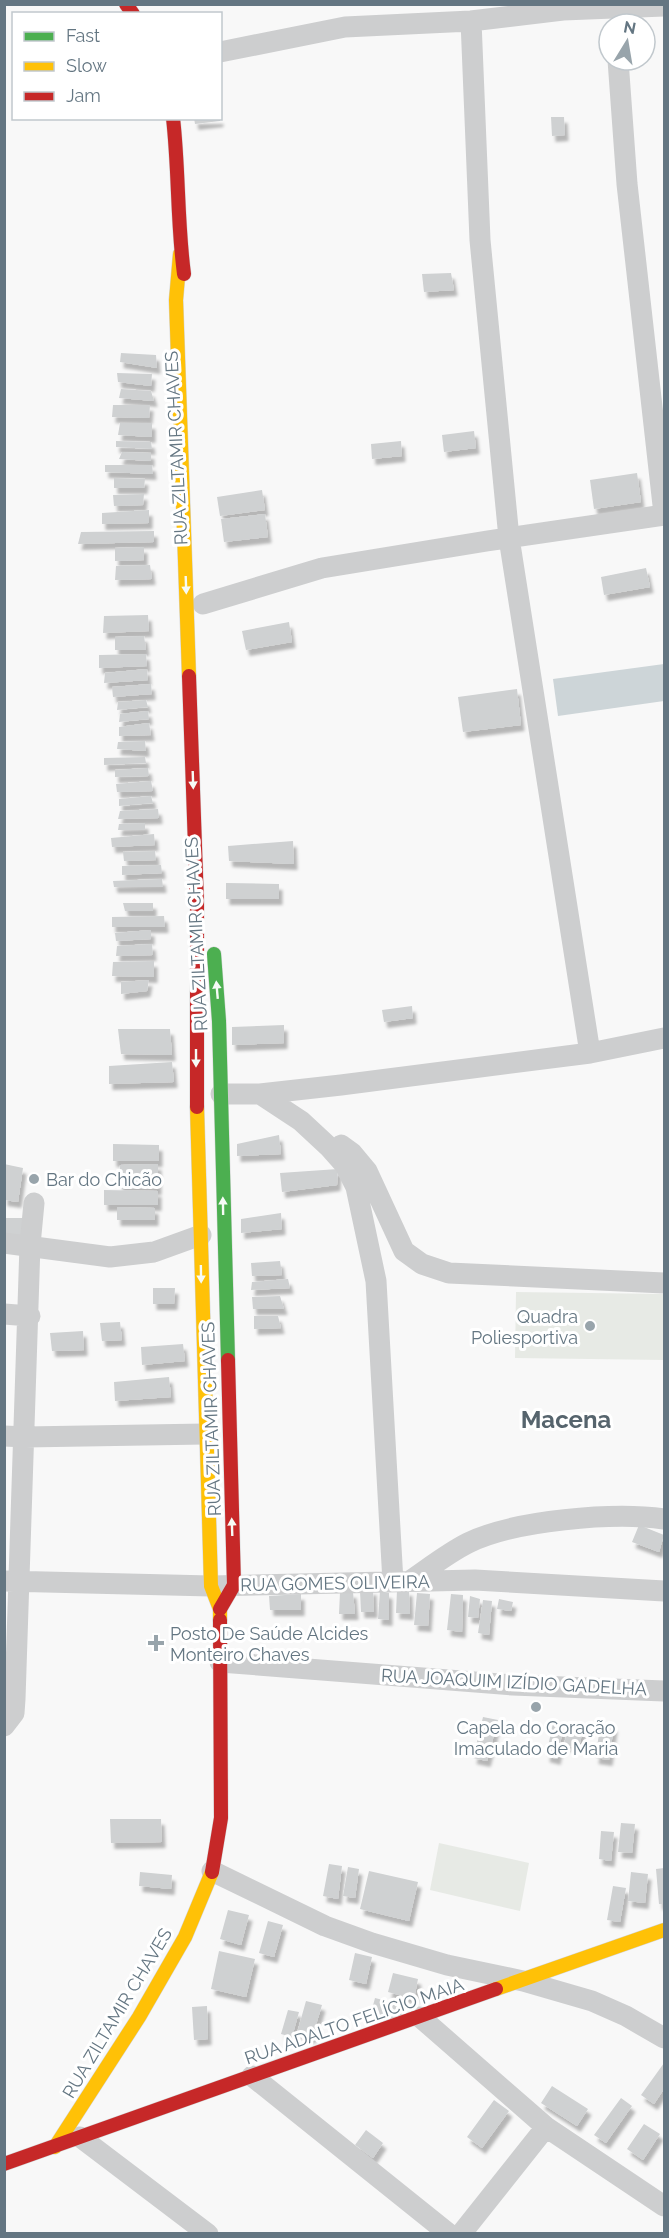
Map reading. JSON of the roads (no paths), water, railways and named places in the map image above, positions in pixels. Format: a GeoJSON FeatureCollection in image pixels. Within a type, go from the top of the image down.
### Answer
{"type":"FeatureCollection","features":[{"type":"Feature","properties":{"kind":"street"},"geometry":{"type":"LineString","coordinates":[[635,12],[664,6]]}},
{"type":"Feature","properties":{"kind":"street"},"geometry":{"type":"LineString","coordinates":[[222,52],[345,27],[471,21],[563,10],[597,14]]}},
{"type":"Feature","properties":{"kind":"street"},"geometry":{"type":"LineString","coordinates":[[471,21],[480,240],[509,538],[590,1053]]}},
{"type":"Feature","properties":{"kind":"street"},"geometry":{"type":"LineString","coordinates":[[203,604],[322,568],[664,515],[627,184],[619,72]]}},
{"type":"Feature","properties":{"kind":"street","name":"RUA ZILTAMIR CHAVES"},"geometry":{"type":"LineString","coordinates":[[55,2147],[139,2017],[185,1937],[212,1871],[221,1818],[220,1609],[212,1586],[205,1434],[196,1024],[197,903],[176,300],[180,254],[177,142],[173,120]]}},
{"type":"Feature","properties":{"kind":"street","name":"RUA ZILTAMIR CHAVES"},"geometry":{"type":"LineString","coordinates":[[180,254],[185,281],[196,474]]}},
{"type":"Feature","properties":{"kind":"street"},"geometry":{"type":"LineString","coordinates":[[190,697],[205,694]]}},
{"type":"Feature","properties":{"kind":"street","name":"RUA ZILTAMIR CHAVES"},"geometry":{"type":"LineString","coordinates":[[213,936],[222,1094],[234,1585]]}},
{"type":"Feature","properties":{"kind":"street"},"geometry":{"type":"LineString","coordinates":[[196,1024],[219,1022]]}},
{"type":"Feature","properties":{"kind":"street"},"geometry":{"type":"LineString","coordinates":[[222,1094],[260,1094],[341,1085],[590,1053],[664,1038]]}},
{"type":"Feature","properties":{"kind":"street"},"geometry":{"type":"LineString","coordinates":[[260,1094],[352,1153],[367,1171],[404,1251],[422,1264],[449,1273],[664,1283]]}},
{"type":"Feature","properties":{"kind":"street"},"geometry":{"type":"LineString","coordinates":[[301,1121],[345,1165],[356,1187],[376,1281],[401,1582],[468,1543],[498,1531],[578,1518],[648,1517],[664,1519]]}},
{"type":"Feature","properties":{"kind":"street"},"geometry":{"type":"LineString","coordinates":[[5,1726],[14,1713],[12,1581],[15,1437],[30,1316],[30,1245],[34,1203]]}},
{"type":"Feature","properties":{"kind":"street"},"geometry":{"type":"LineString","coordinates":[[4,1243],[110,1257],[154,1252],[201,1235]]}},
{"type":"Feature","properties":{"kind":"street"},"geometry":{"type":"LineString","coordinates":[[4,1314],[30,1316]]}},
{"type":"Feature","properties":{"kind":"street"},"geometry":{"type":"LineString","coordinates":[[15,1437],[205,1434]]}},
{"type":"Feature","properties":{"kind":"street","name":"RUA GOMES OLIVEIRA"},"geometry":{"type":"LineString","coordinates":[[12,1581],[212,1586],[475,1580],[664,1591]]}},
{"type":"Feature","properties":{"kind":"street"},"geometry":{"type":"LineString","coordinates":[[220,1609],[234,1585]]}},
{"type":"Feature","properties":{"kind":"street","name":"RUA JOAQUIM IZÍDIO GADELHA"},"geometry":{"type":"LineString","coordinates":[[220,1662],[513,1685],[664,1691]]}},
{"type":"Feature","properties":{"kind":"street"},"geometry":{"type":"LineString","coordinates":[[212,1871],[325,1926],[372,1943],[447,1965],[523,1981],[592,2001],[627,2016],[664,2038]]}},
{"type":"Feature","properties":{"kind":"street","name":"RUA ADALTO FELÍCIO MAIA"},"geometry":{"type":"LineString","coordinates":[[4,2164],[664,1930]]}},
{"type":"Feature","properties":{"kind":"street"},"geometry":{"type":"LineString","coordinates":[[420,2017],[546,2127],[664,2206]]}},
{"type":"Feature","properties":{"kind":"street"},"geometry":{"type":"LineString","coordinates":[[252,2076],[449,2234]]}},
{"type":"Feature","properties":{"kind":"street"},"geometry":{"type":"LineString","coordinates":[[461,2234],[546,2127]]}},
{"type":"Feature","properties":{"kind":"street"},"geometry":{"type":"LineString","coordinates":[[80,2137],[208,2234]]}},
{"type":"Feature","properties":{"kind":"place","name":"Bar do Chicão"},"geometry":{"type":"Point","coordinates":[34,1179]}},
{"type":"Feature","properties":{"kind":"place","name":"Quadra Poliesportiva"},"geometry":{"type":"Point","coordinates":[590,1326]}},
{"type":"Feature","properties":{"kind":"place","name":"Posto De Saúde Alcides Monteiro Chaves"},"geometry":{"type":"Point","coordinates":[156,1643]}},
{"type":"Feature","properties":{"kind":"place","name":"Capela do Coração Imaculado de Maria"},"geometry":{"type":"Point","coordinates":[536,1707]}},
{"type":"Feature","properties":{"kind":"district","name":"Macena"},"geometry":{"type":"Point","coordinates":[566,1419]}}]}
